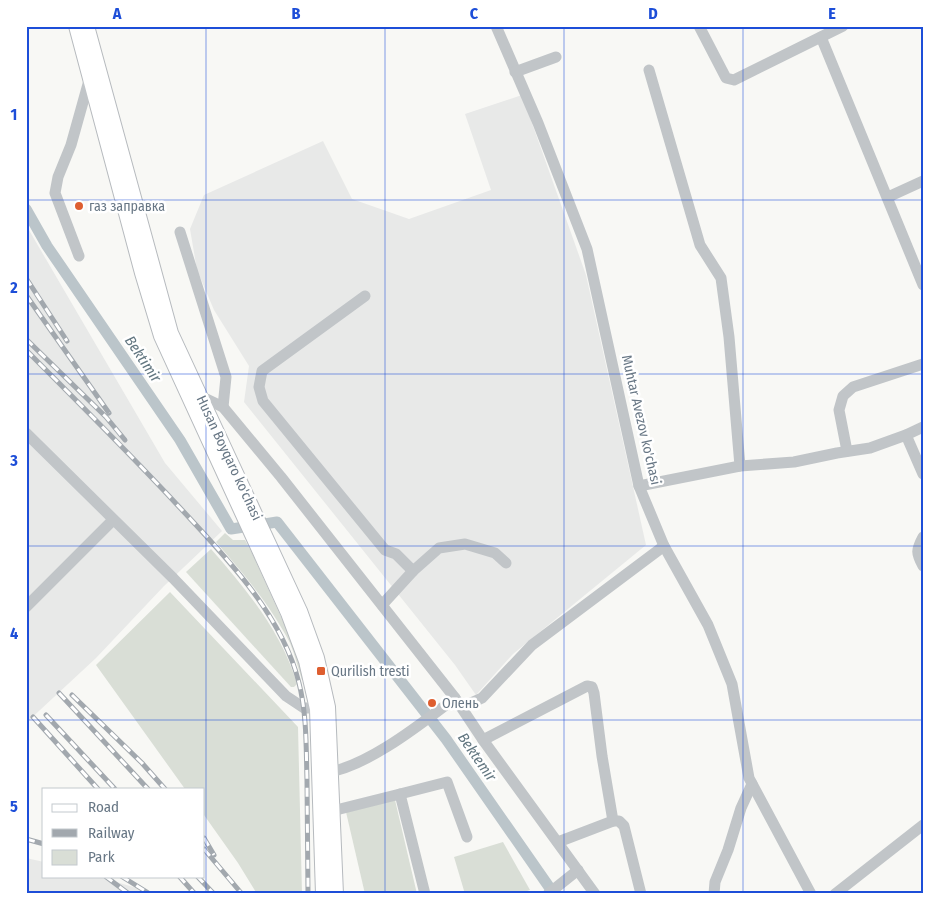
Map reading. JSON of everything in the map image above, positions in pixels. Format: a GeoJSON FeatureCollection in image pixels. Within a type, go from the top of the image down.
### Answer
{"type":"FeatureCollection","features":[{"type":"Feature","properties":{"kind":"main road","name":"Husan Boyqaro ko'chasi"},"geometry":{"type":"LineString","coordinates":[[76,26],[142,273],[161,336],[247,509]]}},
{"type":"Feature","properties":{"kind":"main road","name":"Husan Boyqaro ko'chasi"},"geometry":{"type":"LineString","coordinates":[[87,26],[172,332],[263,545],[310,635],[324,682],[323,708],[326,772],[323,894]]}},
{"type":"Feature","properties":{"kind":"main road","name":"Husan Boyqaro ko'chasi"},"geometry":{"type":"LineString","coordinates":[[326,772],[332,812],[336,894]]}},
{"type":"Feature","properties":{"kind":"street","name":"Muhtar Avezov ko'chasi"},"geometry":{"type":"LineString","coordinates":[[496,26],[538,123],[587,249],[639,486],[664,546],[708,625],[732,684],[749,778],[811,894]]}},
{"type":"Feature","properties":{"kind":"street"},"geometry":{"type":"LineString","coordinates":[[699,26],[726,78],[734,80],[843,26]]}},
{"type":"Feature","properties":{"kind":"street"},"geometry":{"type":"LineString","coordinates":[[821,37],[923,285]]}},
{"type":"Feature","properties":{"kind":"street"},"geometry":{"type":"LineString","coordinates":[[515,72],[556,58]]}},
{"type":"Feature","properties":{"kind":"street"},"geometry":{"type":"LineString","coordinates":[[649,70],[700,245],[721,278],[728,330],[740,466]]}},
{"type":"Feature","properties":{"kind":"street"},"geometry":{"type":"LineString","coordinates":[[79,256],[55,193],[58,177],[71,145],[90,75]]}},
{"type":"Feature","properties":{"kind":"street"},"geometry":{"type":"LineString","coordinates":[[888,196],[923,181]]}},
{"type":"Feature","properties":{"kind":"street"},"geometry":{"type":"LineString","coordinates":[[180,232],[226,378],[223,408]]}},
{"type":"Feature","properties":{"kind":"street"},"geometry":{"type":"LineString","coordinates":[[364,296],[262,371],[259,387],[263,401],[385,550],[396,554],[412,571]]}},
{"type":"Feature","properties":{"kind":"street"},"geometry":{"type":"LineString","coordinates":[[847,451],[840,410],[843,396],[854,387],[922,367]]}},
{"type":"Feature","properties":{"kind":"street"},"geometry":{"type":"LineString","coordinates":[[200,396],[223,408],[281,477],[458,702],[483,740],[595,894]]}},
{"type":"Feature","properties":{"kind":"street"},"geometry":{"type":"LineString","coordinates":[[639,486],[740,466],[794,462],[870,448],[923,427]]}},
{"type":"Feature","properties":{"kind":"street"},"geometry":{"type":"LineString","coordinates":[[26,434],[173,578],[286,696],[304,708],[323,708]]}},
{"type":"Feature","properties":{"kind":"street"},"geometry":{"type":"LineString","coordinates":[[906,435],[923,474]]}},
{"type":"Feature","properties":{"kind":"street"},"geometry":{"type":"LineString","coordinates":[[26,607],[113,520]]}},
{"type":"Feature","properties":{"kind":"street"},"geometry":{"type":"LineString","coordinates":[[923,536],[917,554],[923,566]]}},
{"type":"Feature","properties":{"kind":"street"},"geometry":{"type":"LineString","coordinates":[[382,605],[412,571],[439,548],[465,544],[495,553],[506,564]]}},
{"type":"Feature","properties":{"kind":"street"},"geometry":{"type":"LineString","coordinates":[[326,772],[354,764],[408,734],[440,709],[458,702],[482,698],[532,645],[664,546]]}},
{"type":"Feature","properties":{"kind":"street"},"geometry":{"type":"LineString","coordinates":[[483,740],[587,686],[592,688],[613,820]]}},
{"type":"Feature","properties":{"kind":"street"},"geometry":{"type":"LineString","coordinates":[[332,812],[447,782],[467,837]]}},
{"type":"Feature","properties":{"kind":"street"},"geometry":{"type":"LineString","coordinates":[[714,894],[715,882],[728,850],[741,808],[752,784]]}},
{"type":"Feature","properties":{"kind":"street"},"geometry":{"type":"LineString","coordinates":[[400,794],[425,894]]}},
{"type":"Feature","properties":{"kind":"street"},"geometry":{"type":"LineString","coordinates":[[558,842],[613,820],[620,821],[624,826],[641,894]]}},
{"type":"Feature","properties":{"kind":"street"},"geometry":{"type":"LineString","coordinates":[[835,894],[923,825]]}},
{"type":"Feature","properties":{"kind":"street"},"geometry":{"type":"LineString","coordinates":[[548,894],[578,870]]}},
{"type":"Feature","properties":{"kind":"shaded area"},"geometry":{"type":"Polygon","coordinates":[[[522,95],[586,275],[646,545],[513,654],[476,695],[455,665],[244,402],[249,366],[214,310],[197,270],[190,229],[204,195],[323,141],[352,199],[409,219],[491,190],[465,114],[522,95]]]}},
{"type":"Feature","properties":{"kind":"shaded area"},"geometry":{"type":"Polygon","coordinates":[[[26,225],[165,463],[222,531],[164,586],[96,658],[26,723],[26,225]]]}},
{"type":"Feature","properties":{"kind":"shaded area"},"geometry":{"type":"Polygon","coordinates":[[[26,858],[42,862],[42,878],[103,878],[157,894],[26,894],[26,858]]]}},
{"type":"Feature","properties":{"kind":"green space"},"geometry":{"type":"Polygon","coordinates":[[[225,533],[233,540],[245,540],[252,553],[293,643],[304,680],[302,680],[290,643],[274,616],[216,542],[225,533]]]}},
{"type":"Feature","properties":{"kind":"green space"},"geometry":{"type":"Polygon","coordinates":[[[211,549],[262,612],[290,665],[297,684],[294,687],[291,687],[186,572],[211,549]]]}},
{"type":"Feature","properties":{"kind":"green space"},"geometry":{"type":"Polygon","coordinates":[[[170,592],[298,727],[302,894],[257,894],[205,816],[205,788],[184,788],[96,665],[170,592]]]}},
{"type":"Feature","properties":{"kind":"green space"},"geometry":{"type":"Polygon","coordinates":[[[395,800],[417,894],[365,894],[346,812],[395,800]]]}},
{"type":"Feature","properties":{"kind":"green space"},"geometry":{"type":"Polygon","coordinates":[[[503,842],[530,890],[519,894],[465,894],[454,857],[503,842]]]}},
{"type":"Feature","properties":{"kind":"waterway","name":"Bektemir"},"geometry":{"type":"LineString","coordinates":[[26,209],[47,246],[180,440],[231,529],[277,522],[446,739],[554,894]]}},
{"type":"Feature","properties":{"kind":"railway"},"geometry":{"type":"LineString","coordinates":[[26,278],[67,341]]}},
{"type":"Feature","properties":{"kind":"railway"},"geometry":{"type":"LineString","coordinates":[[26,295],[109,413]]}},
{"type":"Feature","properties":{"kind":"railway"},"geometry":{"type":"LineString","coordinates":[[26,339],[106,417],[125,440]]}},
{"type":"Feature","properties":{"kind":"railway"},"geometry":{"type":"LineString","coordinates":[[26,350],[134,459],[227,559],[246,582],[278,630],[290,656],[299,683],[306,732],[308,894]]}},
{"type":"Feature","properties":{"kind":"railway"},"geometry":{"type":"LineString","coordinates":[[59,693],[147,788]]}},
{"type":"Feature","properties":{"kind":"railway"},"geometry":{"type":"LineString","coordinates":[[72,695],[142,763],[164,788]]}},
{"type":"Feature","properties":{"kind":"railway"},"geometry":{"type":"LineString","coordinates":[[46,715],[114,788]]}},
{"type":"Feature","properties":{"kind":"railway"},"geometry":{"type":"LineString","coordinates":[[33,717],[97,788]]}},
{"type":"Feature","properties":{"kind":"railway"},"geometry":{"type":"LineString","coordinates":[[26,839],[42,843]]}},
{"type":"Feature","properties":{"kind":"railway"},"geometry":{"type":"LineString","coordinates":[[205,840],[214,855]]}},
{"type":"Feature","properties":{"kind":"railway"},"geometry":{"type":"LineString","coordinates":[[205,850],[242,894]]}},
{"type":"Feature","properties":{"kind":"railway"},"geometry":{"type":"LineString","coordinates":[[108,878],[129,894]]}},
{"type":"Feature","properties":{"kind":"railway"},"geometry":{"type":"LineString","coordinates":[[124,878],[150,894]]}},
{"type":"Feature","properties":{"kind":"railway"},"geometry":{"type":"LineString","coordinates":[[181,878],[195,894]]}},
{"type":"Feature","properties":{"kind":"railway"},"geometry":{"type":"LineString","coordinates":[[199,878],[214,894]]}},
{"type":"Feature","properties":{"kind":"place","name":"газ заправка"},"geometry":{"type":"Point","coordinates":[79,206]}},
{"type":"Feature","properties":{"kind":"place","name":"Qurilish tresti"},"geometry":{"type":"Point","coordinates":[321,671]}},
{"type":"Feature","properties":{"kind":"place","name":"Олень"},"geometry":{"type":"Point","coordinates":[432,703]}},
{"type":"Feature","properties":{"kind":"water label","name":"Bektimir"},"geometry":{"type":"Point","coordinates":[143,359]}}]}
